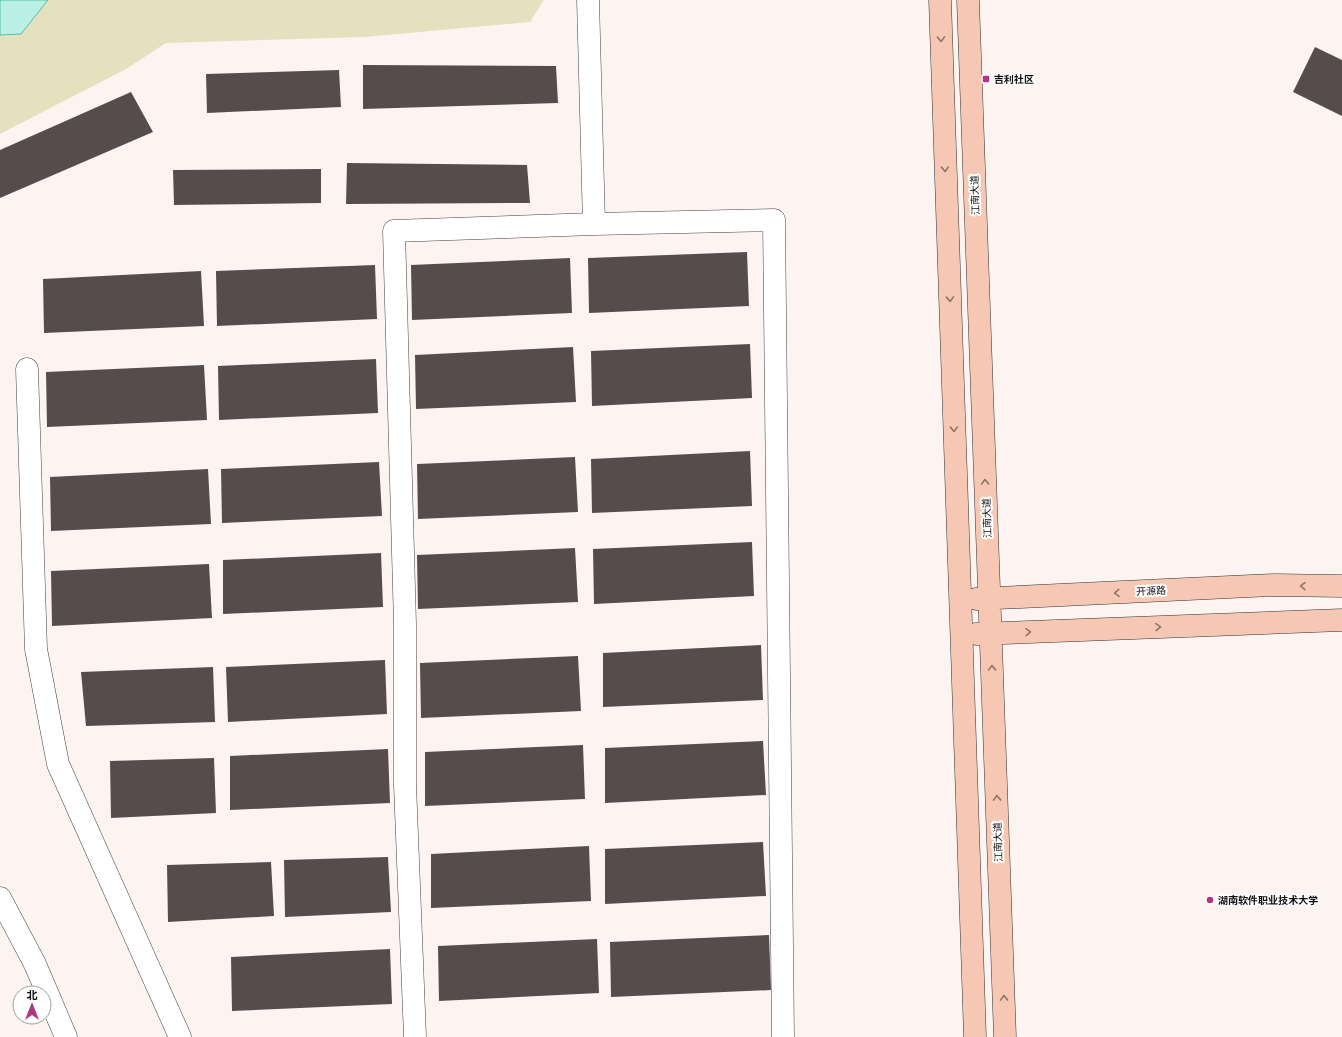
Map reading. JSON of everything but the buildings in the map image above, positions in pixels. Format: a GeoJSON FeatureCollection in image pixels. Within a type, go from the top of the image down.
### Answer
{"type":"FeatureCollection","features":[{"type":"Feature","properties":{"kind":"main road"},"geometry":{"type":"LineString","coordinates":[[940,0],[975,1037]]}},
{"type":"Feature","properties":{"kind":"main road","name":"江南大道"},"geometry":{"type":"LineString","coordinates":[[968,0],[1005,1037]]}},
{"type":"Feature","properties":{"kind":"main road","name":"开源路"},"geometry":{"type":"LineString","coordinates":[[960,600],[1274,585],[1342,586]]}},
{"type":"Feature","properties":{"kind":"main road"},"geometry":{"type":"LineString","coordinates":[[961,635],[1342,620]]}},
{"type":"Feature","properties":{"kind":"street"},"geometry":{"type":"LineString","coordinates":[[588,0],[594,224]]}},
{"type":"Feature","properties":{"kind":"street"},"geometry":{"type":"LineString","coordinates":[[414,1037],[405,785],[405,624],[394,231],[594,224],[774,220],[783,1037]]}},
{"type":"Feature","properties":{"kind":"street"},"geometry":{"type":"LineString","coordinates":[[27,369],[36,649],[58,764],[180,1037]]}},
{"type":"Feature","properties":{"kind":"street"},"geometry":{"type":"LineString","coordinates":[[0,898],[35,964],[66,1037]]}},
{"type":"Feature","properties":{"kind":"shaded area"},"geometry":{"type":"Polygon","coordinates":[[[0,0],[544,0],[530,22],[365,37],[166,43],[126,69],[0,134],[0,0]]]}},
{"type":"Feature","properties":{"kind":"water"},"geometry":{"type":"Polygon","coordinates":[[[0,0],[48,0],[21,34],[0,35],[0,0]]]}},
{"type":"Feature","properties":{"kind":"place","name":"吉利社区"},"geometry":{"type":"Point","coordinates":[986,79]}},
{"type":"Feature","properties":{"kind":"place","name":"湖南软件职业技术大学"},"geometry":{"type":"Point","coordinates":[1210,900]}}]}
